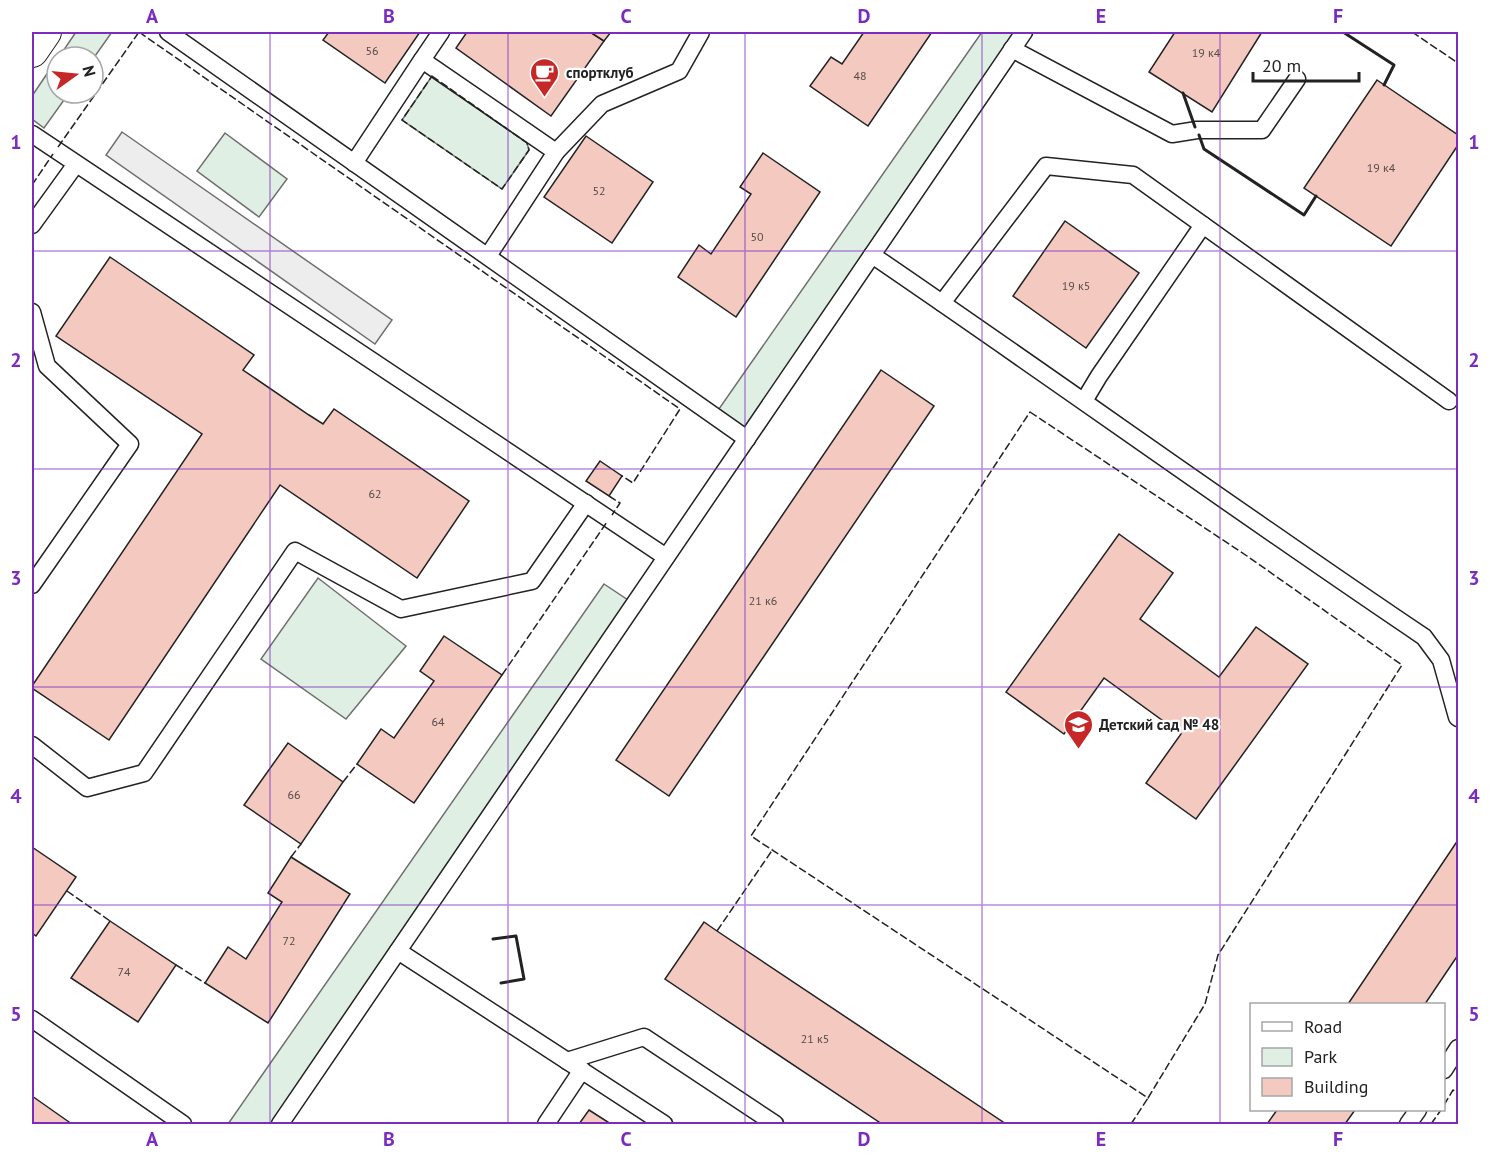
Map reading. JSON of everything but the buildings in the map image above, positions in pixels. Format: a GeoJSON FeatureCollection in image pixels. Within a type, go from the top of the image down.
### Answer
{"type":"FeatureCollection","features":[{"type":"Feature","properties":{"kind":"street"},"geometry":{"type":"LineString","coordinates":[[32,51],[45,32]]}},
{"type":"Feature","properties":{"kind":"lane"},"geometry":{"type":"LineString","coordinates":[[168,32],[747,439]]}},
{"type":"Feature","properties":{"kind":"lane"},"geometry":{"type":"LineString","coordinates":[[354,163],[441,32]]}},
{"type":"Feature","properties":{"kind":"lane"},"geometry":{"type":"LineString","coordinates":[[488,256],[556,152],[602,104],[679,71],[700,32]]}},
{"type":"Feature","properties":{"kind":"lane"},"geometry":{"type":"LineString","coordinates":[[280,1125],[1024,32]]}},
{"type":"Feature","properties":{"kind":"lane"},"geometry":{"type":"LineString","coordinates":[[1012,49],[1172,134],[1197,130],[1262,130],[1297,80]]}},
{"type":"Feature","properties":{"kind":"lane"},"geometry":{"type":"LineString","coordinates":[[422,60],[556,152]]}},
{"type":"Feature","properties":{"kind":"lane"},"geometry":{"type":"LineString","coordinates":[[32,134],[666,557]]}},
{"type":"Feature","properties":{"kind":"lane"},"geometry":{"type":"LineString","coordinates":[[32,225],[76,164]]}},
{"type":"Feature","properties":{"kind":"lane"},"geometry":{"type":"LineString","coordinates":[[942,303],[1046,166],[1134,175],[1449,401]]}},
{"type":"Feature","properties":{"kind":"lane"},"geometry":{"type":"LineString","coordinates":[[1084,401],[1203,225]]}},
{"type":"Feature","properties":{"kind":"lane"},"geometry":{"type":"LineString","coordinates":[[872,255],[1084,401],[1265,530],[1424,637],[1441,660],[1458,718]]}},
{"type":"Feature","properties":{"kind":"lane"},"geometry":{"type":"LineString","coordinates":[[32,312],[47,366],[130,444],[32,585]]}},
{"type":"Feature","properties":{"kind":"lane"},"geometry":{"type":"LineString","coordinates":[[32,745],[87,788],[144,773],[295,551],[401,609],[532,581],[586,503]]}},
{"type":"Feature","properties":{"kind":"lane"},"geometry":{"type":"LineString","coordinates":[[398,951],[664,1125]]}},
{"type":"Feature","properties":{"kind":"lane"},"geometry":{"type":"LineString","coordinates":[[32,1019],[183,1125]]}},
{"type":"Feature","properties":{"kind":"lane"},"geometry":{"type":"LineString","coordinates":[[546,1125],[574,1066],[644,1037],[775,1125]]}},
{"type":"Feature","properties":{"kind":"lane"},"geometry":{"type":"LineString","coordinates":[[1445,1067],[1458,1047]]}},
{"type":"Feature","properties":{"kind":"lane"},"geometry":{"type":"LineString","coordinates":[[1408,1125],[1417,1111]]}},
{"type":"Feature","properties":{"kind":"green space"},"geometry":{"type":"Polygon","coordinates":[[[76,32],[112,32],[103,45],[67,45],[76,32]]]}},
{"type":"Feature","properties":{"kind":"green space"},"geometry":{"type":"Polygon","coordinates":[[[982,32],[1024,32],[747,439],[714,416],[982,32]]]}},
{"type":"Feature","properties":{"kind":"green space"},"geometry":{"type":"Polygon","coordinates":[[[432,76],[527,143],[529,150],[502,189],[402,120],[432,76]]]}},
{"type":"Feature","properties":{"kind":"green space"},"geometry":{"type":"Polygon","coordinates":[[[45,77],[45,105],[60,105],[44,128],[32,119],[32,96],[45,77]]]}},
{"type":"Feature","properties":{"kind":"green space"},"geometry":{"type":"Polygon","coordinates":[[[225,133],[287,179],[259,217],[197,171],[225,133]]]}},
{"type":"Feature","properties":{"kind":"green space"},"geometry":{"type":"Polygon","coordinates":[[[318,578],[406,646],[346,719],[261,659],[318,578]]]}},
{"type":"Feature","properties":{"kind":"green space"},"geometry":{"type":"Polygon","coordinates":[[[604,584],[634,604],[280,1124],[228,1124],[604,584]]]}},
{"type":"Feature","properties":{"kind":"shaded area"},"geometry":{"type":"Polygon","coordinates":[[[122,132],[392,320],[375,344],[106,155],[122,132]]]}},
{"type":"Feature","properties":{"kind":"fence"},"geometry":{"type":"LineString","coordinates":[[139,32],[680,409],[633,483],[622,476]]}},
{"type":"Feature","properties":{"kind":"fence"},"geometry":{"type":"LineString","coordinates":[[58,147],[139,32]]}},
{"type":"Feature","properties":{"kind":"fence"},"geometry":{"type":"LineString","coordinates":[[1412,32],[1458,63]]}},
{"type":"Feature","properties":{"kind":"fence"},"geometry":{"type":"LineString","coordinates":[[432,76],[527,143],[529,150],[502,189],[402,120],[432,76]]}},
{"type":"Feature","properties":{"kind":"fence"},"geometry":{"type":"LineString","coordinates":[[32,185],[53,154]]}},
{"type":"Feature","properties":{"kind":"fence"},"geometry":{"type":"LineString","coordinates":[[1030,412],[1247,556],[1402,665],[1218,955],[1205,1004],[1148,1098],[751,836],[1030,412]]}},
{"type":"Feature","properties":{"kind":"fence"},"geometry":{"type":"LineString","coordinates":[[609,496],[620,503],[612,515]]}},
{"type":"Feature","properties":{"kind":"fence"},"geometry":{"type":"LineString","coordinates":[[502,675],[607,522]]}},
{"type":"Feature","properties":{"kind":"fence"},"geometry":{"type":"LineString","coordinates":[[343,782],[357,764]]}},
{"type":"Feature","properties":{"kind":"fence"},"geometry":{"type":"LineString","coordinates":[[291,857],[301,844]]}},
{"type":"Feature","properties":{"kind":"fence"},"geometry":{"type":"LineString","coordinates":[[717,931],[773,849]]}},
{"type":"Feature","properties":{"kind":"fence"},"geometry":{"type":"LineString","coordinates":[[67,891],[110,921]]}},
{"type":"Feature","properties":{"kind":"fence"},"geometry":{"type":"LineString","coordinates":[[176,965],[205,983]]}},
{"type":"Feature","properties":{"kind":"fence"},"geometry":{"type":"LineString","coordinates":[[1445,1103],[1453,1090],[1458,1093]]}},
{"type":"Feature","properties":{"kind":"fence"},"geometry":{"type":"LineString","coordinates":[[1131,1124],[1148,1098]]}},
{"type":"Feature","properties":{"kind":"fence"},"geometry":{"type":"LineString","coordinates":[[1431,1124],[1440,1111]]}},
{"type":"Feature","properties":{"kind":"wall"},"geometry":{"type":"LineString","coordinates":[[1343,32],[1394,65],[1384,85]]}},
{"type":"Feature","properties":{"kind":"wall"},"geometry":{"type":"LineString","coordinates":[[1183,93],[1195,127]]}},
{"type":"Feature","properties":{"kind":"wall"},"geometry":{"type":"LineString","coordinates":[[1199,135],[1204,149],[1304,215],[1316,196]]}},
{"type":"Feature","properties":{"kind":"wall"},"geometry":{"type":"LineString","coordinates":[[493,939],[516,936],[524,979],[501,983]]}},
{"type":"Feature","properties":{"kind":"place","name":"спортклуб"},"geometry":{"type":"Point","coordinates":[545,98]}},
{"type":"Feature","properties":{"kind":"place","name":"Детский сад № 48"},"geometry":{"type":"Point","coordinates":[1078,750]}}]}
